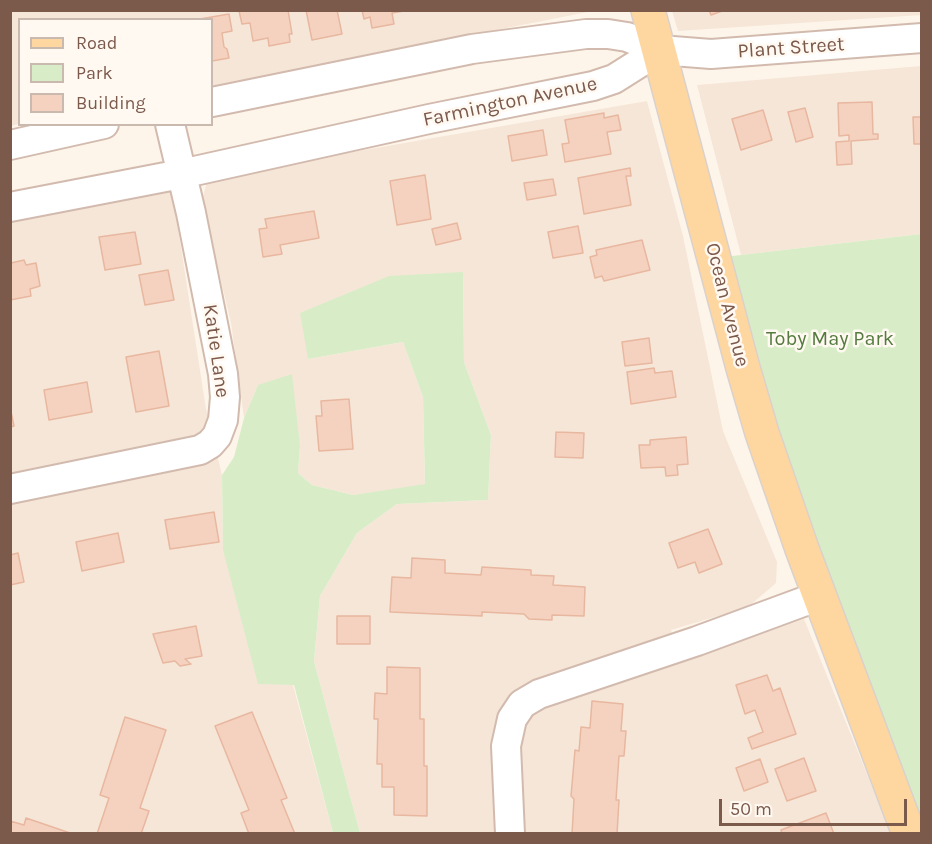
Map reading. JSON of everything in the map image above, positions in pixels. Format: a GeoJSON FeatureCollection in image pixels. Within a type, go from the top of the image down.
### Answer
{"type":"FeatureCollection","features":[{"type":"Feature","properties":{"kind":"main road","name":"Ocean Avenue"},"geometry":{"type":"LineString","coordinates":[[648,10],[753,401],[819,596],[909,834]]}},
{"type":"Feature","properties":{"kind":"street"},"geometry":{"type":"LineString","coordinates":[[213,102],[428,57],[564,36],[608,34],[630,38],[660,50]]}},
{"type":"Feature","properties":{"kind":"street","name":"Plant Street"},"geometry":{"type":"LineString","coordinates":[[660,50],[711,54],[921,38]]}},
{"type":"Feature","properties":{"kind":"street","name":"Farmington Avenue"},"geometry":{"type":"LineString","coordinates":[[10,207],[181,174],[429,119],[593,86],[614,79],[660,50]]}},
{"type":"Feature","properties":{"kind":"street"},"geometry":{"type":"LineString","coordinates":[[10,145],[95,126]]}},
{"type":"Feature","properties":{"kind":"street","name":"Katie Lane"},"geometry":{"type":"LineString","coordinates":[[10,489],[200,450],[217,436],[223,420],[225,397],[223,374],[191,213],[170,126]]}},
{"type":"Feature","properties":{"kind":"street"},"geometry":{"type":"LineString","coordinates":[[510,834],[506,746],[512,719],[522,704],[539,694],[697,641],[819,596]]}},
{"type":"Feature","properties":{"kind":"shaded area"},"geometry":{"type":"Polygon","coordinates":[[[921,10],[922,15],[678,31],[672,11],[921,10]]]}},
{"type":"Feature","properties":{"kind":"shaded area"},"geometry":{"type":"Polygon","coordinates":[[[11,11],[593,11],[213,86],[213,18],[18,18],[18,124],[11,126],[11,11]]]}},
{"type":"Feature","properties":{"kind":"shaded area"},"geometry":{"type":"Polygon","coordinates":[[[921,66],[921,234],[741,255],[697,85],[921,66]]]}},
{"type":"Feature","properties":{"kind":"shaded area"},"geometry":{"type":"Polygon","coordinates":[[[647,101],[683,236],[723,431],[777,562],[776,583],[748,607],[671,630],[682,662],[804,619],[891,833],[360,833],[314,661],[320,596],[357,533],[397,504],[488,500],[491,435],[464,362],[463,272],[308,359],[403,342],[423,397],[425,485],[353,495],[312,485],[298,473],[300,446],[258,385],[244,418],[231,323],[202,201],[208,177],[647,101]]]}},
{"type":"Feature","properties":{"kind":"shaded area"},"geometry":{"type":"Polygon","coordinates":[[[172,189],[206,409],[222,475],[223,550],[293,685],[333,833],[11,833],[10,222],[172,189]]]}},
{"type":"Feature","properties":{"kind":"green space","name":"Toby May Park"},"geometry":{"type":"Polygon","coordinates":[[[921,234],[921,833],[909,833],[715,258],[921,234]]]}},
{"type":"Feature","properties":{"kind":"green space"},"geometry":{"type":"Polygon","coordinates":[[[463,272],[464,362],[491,435],[488,500],[397,504],[357,533],[320,596],[314,661],[360,833],[333,833],[294,685],[258,684],[223,550],[222,475],[234,457],[244,418],[258,385],[292,374],[300,446],[298,473],[312,485],[353,495],[425,484],[423,397],[403,342],[308,359],[300,313],[389,276],[463,272]]]}},
{"type":"Feature","properties":{"kind":"building"},"geometry":{"type":"Polygon","coordinates":[[[288,10],[292,34],[289,34],[290,42],[269,46],[268,38],[253,41],[250,23],[242,24],[239,11],[288,10]]]}},
{"type":"Feature","properties":{"kind":"building"},"geometry":{"type":"Polygon","coordinates":[[[306,10],[337,10],[342,34],[312,40],[306,10]]]}},
{"type":"Feature","properties":{"kind":"building"},"geometry":{"type":"Polygon","coordinates":[[[362,10],[404,11],[392,13],[394,24],[372,28],[370,17],[364,19],[362,10]]]}},
{"type":"Feature","properties":{"kind":"building"},"geometry":{"type":"Polygon","coordinates":[[[709,10],[725,10],[711,15],[709,10]]]}},
{"type":"Feature","properties":{"kind":"building"},"geometry":{"type":"Polygon","coordinates":[[[229,14],[232,31],[222,33],[224,47],[227,49],[229,58],[213,61],[213,18],[206,18],[229,14]]]}},
{"type":"Feature","properties":{"kind":"building"},"geometry":{"type":"Polygon","coordinates":[[[872,102],[873,134],[878,134],[878,139],[851,141],[852,164],[837,165],[836,142],[849,141],[849,135],[839,136],[838,103],[872,102]]]}},
{"type":"Feature","properties":{"kind":"building"},"geometry":{"type":"Polygon","coordinates":[[[805,108],[813,137],[796,142],[788,112],[805,108]]]}},
{"type":"Feature","properties":{"kind":"building"},"geometry":{"type":"Polygon","coordinates":[[[763,110],[772,140],[741,150],[732,119],[763,110]]]}},
{"type":"Feature","properties":{"kind":"building"},"geometry":{"type":"Polygon","coordinates":[[[604,113],[604,118],[618,115],[621,130],[607,132],[611,154],[565,162],[562,144],[569,143],[565,120],[604,113]]]}},
{"type":"Feature","properties":{"kind":"building"},"geometry":{"type":"Polygon","coordinates":[[[913,117],[922,117],[922,144],[914,144],[913,117]]]}},
{"type":"Feature","properties":{"kind":"building"},"geometry":{"type":"Polygon","coordinates":[[[543,130],[547,155],[512,161],[508,136],[543,130]]]}},
{"type":"Feature","properties":{"kind":"building"},"geometry":{"type":"Polygon","coordinates":[[[630,168],[631,176],[626,176],[631,205],[584,214],[578,178],[630,168]]]}},
{"type":"Feature","properties":{"kind":"building"},"geometry":{"type":"Polygon","coordinates":[[[425,175],[431,219],[397,225],[390,181],[425,175]]]}},
{"type":"Feature","properties":{"kind":"building"},"geometry":{"type":"Polygon","coordinates":[[[553,179],[556,195],[527,200],[524,183],[553,179]]]}},
{"type":"Feature","properties":{"kind":"building"},"geometry":{"type":"Polygon","coordinates":[[[314,211],[319,238],[280,245],[282,254],[263,257],[259,229],[267,228],[265,219],[314,211]]]}},
{"type":"Feature","properties":{"kind":"building"},"geometry":{"type":"Polygon","coordinates":[[[457,223],[461,239],[436,245],[432,229],[457,223]]]}},
{"type":"Feature","properties":{"kind":"building"},"geometry":{"type":"Polygon","coordinates":[[[578,226],[583,253],[553,258],[548,232],[578,226]]]}},
{"type":"Feature","properties":{"kind":"building"},"geometry":{"type":"Polygon","coordinates":[[[135,232],[141,264],[105,270],[99,237],[135,232]]]}},
{"type":"Feature","properties":{"kind":"building"},"geometry":{"type":"Polygon","coordinates":[[[642,240],[650,270],[604,281],[602,276],[595,278],[590,257],[597,255],[596,250],[642,240]]]}},
{"type":"Feature","properties":{"kind":"building"},"geometry":{"type":"Polygon","coordinates":[[[24,260],[26,265],[36,263],[40,286],[30,289],[31,296],[10,300],[10,261],[11,263],[24,260]]]}},
{"type":"Feature","properties":{"kind":"building"},"geometry":{"type":"Polygon","coordinates":[[[168,270],[174,300],[145,305],[139,275],[168,270]]]}},
{"type":"Feature","properties":{"kind":"building"},"geometry":{"type":"Polygon","coordinates":[[[649,338],[652,363],[625,366],[622,342],[649,338]]]}},
{"type":"Feature","properties":{"kind":"building"},"geometry":{"type":"Polygon","coordinates":[[[159,351],[169,406],[136,412],[126,357],[159,351]]]}},
{"type":"Feature","properties":{"kind":"building"},"geometry":{"type":"Polygon","coordinates":[[[654,368],[655,373],[672,371],[676,397],[631,404],[627,372],[654,368]]]}},
{"type":"Feature","properties":{"kind":"building"},"geometry":{"type":"Polygon","coordinates":[[[87,382],[92,412],[49,420],[44,390],[87,382]]]}},
{"type":"Feature","properties":{"kind":"building"},"geometry":{"type":"Polygon","coordinates":[[[349,399],[353,449],[319,451],[316,416],[322,416],[321,401],[349,399]]]}},
{"type":"Feature","properties":{"kind":"building"},"geometry":{"type":"Polygon","coordinates":[[[10,407],[14,426],[10,427],[10,407]]]}},
{"type":"Feature","properties":{"kind":"building"},"geometry":{"type":"Polygon","coordinates":[[[556,432],[584,433],[583,458],[555,457],[556,432]]]}},
{"type":"Feature","properties":{"kind":"building"},"geometry":{"type":"Polygon","coordinates":[[[686,437],[688,464],[677,465],[678,475],[666,476],[665,467],[641,468],[639,445],[650,445],[650,440],[686,437]]]}},
{"type":"Feature","properties":{"kind":"building"},"geometry":{"type":"Polygon","coordinates":[[[214,512],[219,542],[170,549],[165,520],[214,512]]]}},
{"type":"Feature","properties":{"kind":"building"},"geometry":{"type":"Polygon","coordinates":[[[708,529],[722,564],[699,573],[695,562],[678,568],[669,543],[708,529]]]}},
{"type":"Feature","properties":{"kind":"building"},"geometry":{"type":"Polygon","coordinates":[[[118,533],[124,562],[82,571],[76,542],[118,533]]]}},
{"type":"Feature","properties":{"kind":"building"},"geometry":{"type":"Polygon","coordinates":[[[18,553],[24,582],[10,585],[10,555],[18,553]]]}},
{"type":"Feature","properties":{"kind":"building"},"geometry":{"type":"Polygon","coordinates":[[[412,558],[445,560],[445,573],[481,575],[482,567],[531,570],[531,575],[554,576],[553,585],[585,587],[584,616],[552,615],[552,620],[529,619],[524,614],[482,612],[482,616],[390,612],[392,577],[411,578],[412,558]]]}},
{"type":"Feature","properties":{"kind":"building"},"geometry":{"type":"Polygon","coordinates":[[[337,616],[370,616],[370,644],[337,644],[337,616]]]}},
{"type":"Feature","properties":{"kind":"building"},"geometry":{"type":"Polygon","coordinates":[[[196,626],[202,656],[185,659],[191,664],[180,666],[175,661],[163,663],[153,634],[196,626]]]}},
{"type":"Feature","properties":{"kind":"building"},"geometry":{"type":"Polygon","coordinates":[[[387,667],[420,668],[420,719],[424,719],[427,816],[394,815],[394,787],[382,787],[382,764],[377,764],[378,719],[374,719],[375,693],[387,694],[387,667]]]}},
{"type":"Feature","properties":{"kind":"building"},"geometry":{"type":"Polygon","coordinates":[[[767,675],[773,691],[780,688],[796,734],[752,749],[748,738],[763,732],[755,710],[745,714],[736,685],[767,675]]]}},
{"type":"Feature","properties":{"kind":"building"},"geometry":{"type":"Polygon","coordinates":[[[592,701],[623,704],[621,731],[626,731],[624,756],[619,756],[616,800],[619,800],[617,834],[572,834],[574,799],[571,796],[575,750],[579,751],[581,727],[590,728],[592,701]]]}},
{"type":"Feature","properties":{"kind":"building"},"geometry":{"type":"Polygon","coordinates":[[[252,712],[287,798],[281,800],[295,834],[249,834],[241,813],[249,810],[215,726],[252,712]]]}},
{"type":"Feature","properties":{"kind":"building"},"geometry":{"type":"Polygon","coordinates":[[[125,717],[166,730],[140,808],[149,811],[141,834],[97,834],[109,798],[100,795],[125,717]]]}},
{"type":"Feature","properties":{"kind":"building"},"geometry":{"type":"Polygon","coordinates":[[[804,758],[816,791],[787,801],[775,769],[804,758]]]}},
{"type":"Feature","properties":{"kind":"building"},"geometry":{"type":"Polygon","coordinates":[[[760,759],[768,782],[744,791],[736,768],[760,759]]]}},
{"type":"Feature","properties":{"kind":"building"},"geometry":{"type":"Polygon","coordinates":[[[826,813],[834,834],[782,834],[781,830],[826,813]]]}},
{"type":"Feature","properties":{"kind":"building"},"geometry":{"type":"Polygon","coordinates":[[[26,818],[73,834],[10,834],[10,821],[24,825],[26,818]]]}}]}
